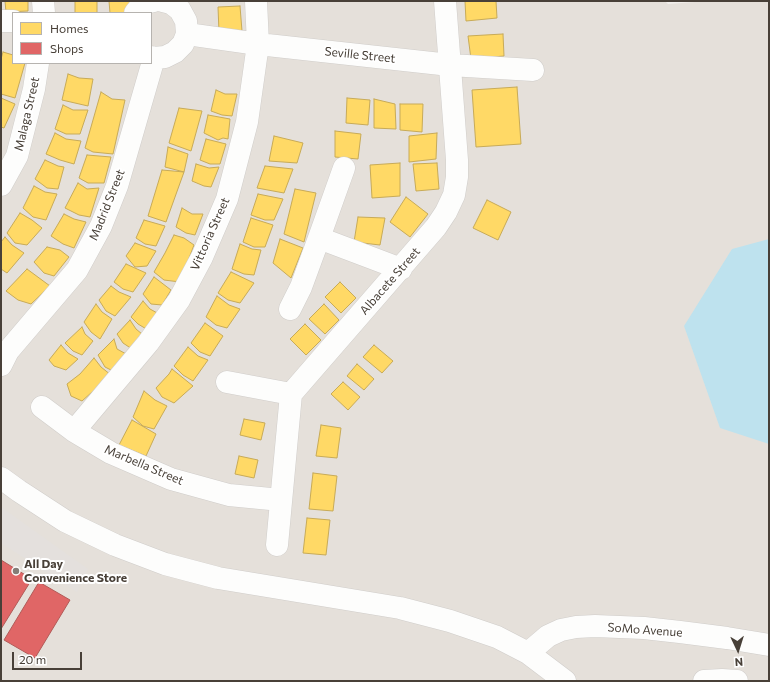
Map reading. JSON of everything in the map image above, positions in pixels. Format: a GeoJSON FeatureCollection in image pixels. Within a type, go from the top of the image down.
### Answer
{"type":"FeatureCollection","features":[{"type":"Feature","properties":{"kind":"street"},"geometry":{"type":"LineString","coordinates":[[43,1],[44,12]]}},
{"type":"Feature","properties":{"kind":"street"},"geometry":{"type":"LineString","coordinates":[[136,12],[140,6],[154,1]]}},
{"type":"Feature","properties":{"kind":"street"},"geometry":{"type":"LineString","coordinates":[[152,57],[165,57],[176,52],[183,44],[187,34],[186,21],[180,10],[171,3],[162,1]]}},
{"type":"Feature","properties":{"kind":"street","name":"Vittoria Street"},"geometry":{"type":"LineString","coordinates":[[74,431],[148,343],[179,300],[202,257],[227,199],[247,122],[258,44],[256,1]]}},
{"type":"Feature","properties":{"kind":"street","name":"Albacete Street"},"geometry":{"type":"LineString","coordinates":[[291,394],[436,227],[446,212],[454,195],[457,171],[445,1]]}},
{"type":"Feature","properties":{"kind":"street"},"geometry":{"type":"LineString","coordinates":[[1,21],[12,22]]}},
{"type":"Feature","properties":{"kind":"street","name":"Seville Street"},"geometry":{"type":"LineString","coordinates":[[187,34],[258,44],[450,65],[533,70]]}},
{"type":"Feature","properties":{"kind":"street","name":"Malaga Street"},"geometry":{"type":"LineString","coordinates":[[1,185],[17,156],[34,89],[38,64]]}},
{"type":"Feature","properties":{"kind":"street","name":"Madrid Street"},"geometry":{"type":"LineString","coordinates":[[3,357],[77,270],[101,226],[118,186],[150,64]]}},
{"type":"Feature","properties":{"kind":"street"},"geometry":{"type":"LineString","coordinates":[[290,309],[301,287],[344,168]]}},
{"type":"Feature","properties":{"kind":"street"},"geometry":{"type":"LineString","coordinates":[[319,238],[400,269]]}},
{"type":"Feature","properties":{"kind":"street"},"geometry":{"type":"LineString","coordinates":[[227,382],[291,394],[276,545]]}},
{"type":"Feature","properties":{"kind":"street","name":"Marbella Street"},"geometry":{"type":"LineString","coordinates":[[42,406],[74,431],[111,453],[171,479],[229,496],[281,500]]}},
{"type":"Feature","properties":{"kind":"street"},"geometry":{"type":"LineString","coordinates":[[1,478],[18,491],[65,521],[115,545],[165,564],[218,578],[400,608],[450,621],[497,637],[528,653],[565,681]]}},
{"type":"Feature","properties":{"kind":"street","name":"SoMo Avenue"},"geometry":{"type":"LineString","coordinates":[[528,653],[548,636],[561,630],[576,627],[595,626],[644,628],[727,638],[769,645]]}},
{"type":"Feature","properties":{"kind":"street"},"geometry":{"type":"LineString","coordinates":[[704,681],[738,681]]}},
{"type":"Feature","properties":{"kind":"shaded area"},"geometry":{"type":"Polygon","coordinates":[[[1,1],[665,1],[668,4],[708,1],[769,1],[769,681],[1,681],[1,1]]]}},
{"type":"Feature","properties":{"kind":"shaded area"},"geometry":{"type":"Polygon","coordinates":[[[1,507],[88,569],[77,592],[1,543],[1,507]]]}},
{"type":"Feature","properties":{"kind":"water"},"geometry":{"type":"Polygon","coordinates":[[[769,239],[769,444],[720,428],[684,326],[732,249],[769,239]]]}},
{"type":"Feature","properties":{"kind":"building: Homes"},"geometry":{"type":"Polygon","coordinates":[[[5,1],[28,1],[28,11],[6,12],[5,1]]]}},
{"type":"Feature","properties":{"kind":"building: Homes"},"geometry":{"type":"Polygon","coordinates":[[[75,1],[97,1],[97,12],[75,12],[75,1]]]}},
{"type":"Feature","properties":{"kind":"building: Homes"},"geometry":{"type":"Polygon","coordinates":[[[109,1],[131,1],[132,12],[110,12],[109,1]]]}},
{"type":"Feature","properties":{"kind":"building: Homes"},"geometry":{"type":"Polygon","coordinates":[[[465,1],[496,1],[497,18],[466,21],[465,1]]]}},
{"type":"Feature","properties":{"kind":"building: Homes"},"geometry":{"type":"Polygon","coordinates":[[[240,6],[242,31],[219,32],[218,7],[240,6]]]}},
{"type":"Feature","properties":{"kind":"building: Homes"},"geometry":{"type":"Polygon","coordinates":[[[503,34],[504,56],[471,59],[468,36],[503,34]]]}},
{"type":"Feature","properties":{"kind":"building: Homes"},"geometry":{"type":"Polygon","coordinates":[[[3,52],[12,55],[12,64],[25,64],[15,98],[1,94],[1,59],[3,52]]]}},
{"type":"Feature","properties":{"kind":"building: Homes"},"geometry":{"type":"Polygon","coordinates":[[[68,74],[79,78],[93,79],[88,106],[62,100],[68,74]]]}},
{"type":"Feature","properties":{"kind":"building: Homes"},"geometry":{"type":"Polygon","coordinates":[[[517,87],[521,144],[476,147],[472,90],[517,87]]]}},
{"type":"Feature","properties":{"kind":"building: Homes"},"geometry":{"type":"Polygon","coordinates":[[[216,90],[225,94],[237,94],[232,116],[222,115],[211,111],[216,90]]]}},
{"type":"Feature","properties":{"kind":"building: Homes"},"geometry":{"type":"Polygon","coordinates":[[[101,92],[112,99],[125,100],[113,154],[93,152],[85,148],[101,92]]]}},
{"type":"Feature","properties":{"kind":"building: Homes"},"geometry":{"type":"Polygon","coordinates":[[[1,98],[15,104],[4,128],[1,127],[1,98]]]}},
{"type":"Feature","properties":{"kind":"building: Homes"},"geometry":{"type":"Polygon","coordinates":[[[347,98],[370,100],[368,125],[346,123],[347,98]]]}},
{"type":"Feature","properties":{"kind":"building: Homes"},"geometry":{"type":"Polygon","coordinates":[[[374,99],[395,104],[396,129],[374,128],[374,99]]]}},
{"type":"Feature","properties":{"kind":"building: Homes"},"geometry":{"type":"Polygon","coordinates":[[[400,104],[423,104],[422,132],[400,130],[400,104]]]}},
{"type":"Feature","properties":{"kind":"building: Homes"},"geometry":{"type":"Polygon","coordinates":[[[63,105],[73,110],[88,110],[80,134],[66,134],[55,129],[63,105]]]}},
{"type":"Feature","properties":{"kind":"building: Homes"},"geometry":{"type":"Polygon","coordinates":[[[179,108],[202,111],[191,151],[169,143],[179,108]]]}},
{"type":"Feature","properties":{"kind":"building: Homes"},"geometry":{"type":"Polygon","coordinates":[[[208,115],[230,119],[228,139],[223,138],[218,140],[204,133],[208,115]]]}},
{"type":"Feature","properties":{"kind":"building: Homes"},"geometry":{"type":"Polygon","coordinates":[[[335,131],[361,134],[358,159],[335,157],[335,131]]]}},
{"type":"Feature","properties":{"kind":"building: Homes"},"geometry":{"type":"Polygon","coordinates":[[[55,133],[66,139],[81,141],[74,164],[46,154],[55,133]]]}},
{"type":"Feature","properties":{"kind":"building: Homes"},"geometry":{"type":"Polygon","coordinates":[[[437,133],[436,159],[409,162],[409,136],[437,133]]]}},
{"type":"Feature","properties":{"kind":"building: Homes"},"geometry":{"type":"Polygon","coordinates":[[[274,136],[303,143],[297,163],[269,161],[274,136]]]}},
{"type":"Feature","properties":{"kind":"building: Homes"},"geometry":{"type":"Polygon","coordinates":[[[206,139],[226,144],[220,164],[210,164],[200,160],[206,139]]]}},
{"type":"Feature","properties":{"kind":"building: Homes"},"geometry":{"type":"Polygon","coordinates":[[[168,147],[188,154],[184,172],[165,167],[168,147]]]}},
{"type":"Feature","properties":{"kind":"building: Homes"},"geometry":{"type":"Polygon","coordinates":[[[87,155],[111,157],[104,183],[88,183],[79,178],[87,155]]]}},
{"type":"Feature","properties":{"kind":"building: Homes"},"geometry":{"type":"Polygon","coordinates":[[[45,160],[64,167],[58,189],[47,188],[35,179],[45,160]]]}},
{"type":"Feature","properties":{"kind":"building: Homes"},"geometry":{"type":"Polygon","coordinates":[[[400,163],[400,196],[372,198],[370,165],[400,163]]]}},
{"type":"Feature","properties":{"kind":"building: Homes"},"geometry":{"type":"Polygon","coordinates":[[[437,163],[439,189],[416,191],[413,164],[437,163]]]}},
{"type":"Feature","properties":{"kind":"building: Homes"},"geometry":{"type":"Polygon","coordinates":[[[196,164],[209,168],[219,167],[211,187],[192,181],[196,164]]]}},
{"type":"Feature","properties":{"kind":"building: Homes"},"geometry":{"type":"Polygon","coordinates":[[[265,166],[293,169],[284,193],[257,188],[265,166]]]}},
{"type":"Feature","properties":{"kind":"building: Homes"},"geometry":{"type":"Polygon","coordinates":[[[162,170],[184,172],[166,222],[148,216],[162,170]]]}},
{"type":"Feature","properties":{"kind":"building: Homes"},"geometry":{"type":"Polygon","coordinates":[[[78,183],[87,189],[99,188],[90,217],[79,215],[65,208],[78,183]]]}},
{"type":"Feature","properties":{"kind":"building: Homes"},"geometry":{"type":"Polygon","coordinates":[[[34,186],[45,192],[57,194],[46,220],[33,217],[23,208],[34,186]]]}},
{"type":"Feature","properties":{"kind":"building: Homes"},"geometry":{"type":"Polygon","coordinates":[[[295,189],[316,193],[304,242],[284,234],[295,189]]]}},
{"type":"Feature","properties":{"kind":"building: Homes"},"geometry":{"type":"Polygon","coordinates":[[[258,194],[283,199],[274,220],[265,220],[251,215],[258,194]]]}},
{"type":"Feature","properties":{"kind":"building: Homes"},"geometry":{"type":"Polygon","coordinates":[[[406,197],[428,214],[410,237],[390,222],[406,197]]]}},
{"type":"Feature","properties":{"kind":"building: Homes"},"geometry":{"type":"Polygon","coordinates":[[[487,200],[511,212],[498,240],[473,228],[487,200]]]}},
{"type":"Feature","properties":{"kind":"building: Homes"},"geometry":{"type":"Polygon","coordinates":[[[182,208],[192,214],[203,214],[195,235],[186,233],[176,227],[182,208]]]}},
{"type":"Feature","properties":{"kind":"building: Homes"},"geometry":{"type":"Polygon","coordinates":[[[20,213],[42,228],[27,245],[15,243],[7,233],[20,213]]]}},
{"type":"Feature","properties":{"kind":"building: Homes"},"geometry":{"type":"Polygon","coordinates":[[[64,214],[74,219],[86,222],[74,248],[63,244],[51,236],[64,214]]]}},
{"type":"Feature","properties":{"kind":"building: Homes"},"geometry":{"type":"Polygon","coordinates":[[[358,217],[385,218],[380,245],[354,242],[358,217]]]}},
{"type":"Feature","properties":{"kind":"building: Homes"},"geometry":{"type":"Polygon","coordinates":[[[251,218],[273,225],[265,247],[254,247],[243,242],[251,218]]]}},
{"type":"Feature","properties":{"kind":"building: Homes"},"geometry":{"type":"Polygon","coordinates":[[[144,220],[165,226],[156,246],[145,244],[136,238],[144,220]]]}},
{"type":"Feature","properties":{"kind":"building: Homes"},"geometry":{"type":"Polygon","coordinates":[[[174,235],[184,238],[194,245],[180,282],[164,280],[154,272],[174,235]]]}},
{"type":"Feature","properties":{"kind":"building: Homes"},"geometry":{"type":"Polygon","coordinates":[[[5,237],[12,245],[24,253],[7,273],[1,269],[1,242],[5,237]]]}},
{"type":"Feature","properties":{"kind":"building: Homes"},"geometry":{"type":"Polygon","coordinates":[[[280,239],[303,248],[291,278],[273,263],[280,239]]]}},
{"type":"Feature","properties":{"kind":"building: Homes"},"geometry":{"type":"Polygon","coordinates":[[[135,243],[156,251],[147,266],[135,267],[126,256],[135,243]]]}},
{"type":"Feature","properties":{"kind":"building: Homes"},"geometry":{"type":"Polygon","coordinates":[[[240,244],[252,249],[261,250],[254,275],[244,274],[232,269],[240,244]]]}},
{"type":"Feature","properties":{"kind":"building: Homes"},"geometry":{"type":"Polygon","coordinates":[[[47,247],[60,250],[69,257],[54,276],[44,273],[34,262],[47,247]]]}},
{"type":"Feature","properties":{"kind":"building: Homes"},"geometry":{"type":"Polygon","coordinates":[[[126,264],[146,273],[133,292],[123,289],[114,282],[126,264]]]}},
{"type":"Feature","properties":{"kind":"building: Homes"},"geometry":{"type":"Polygon","coordinates":[[[27,269],[50,286],[31,304],[18,300],[6,291],[27,269]]]}},
{"type":"Feature","properties":{"kind":"building: Homes"},"geometry":{"type":"Polygon","coordinates":[[[231,272],[254,283],[240,303],[228,300],[218,293],[231,272]]]}},
{"type":"Feature","properties":{"kind":"building: Homes"},"geometry":{"type":"Polygon","coordinates":[[[154,277],[171,290],[162,305],[151,304],[143,294],[154,277]]]}},
{"type":"Feature","properties":{"kind":"building: Homes"},"geometry":{"type":"Polygon","coordinates":[[[340,282],[356,298],[341,313],[325,297],[340,282]]]}},
{"type":"Feature","properties":{"kind":"building: Homes"},"geometry":{"type":"Polygon","coordinates":[[[111,286],[119,292],[131,297],[115,316],[106,311],[99,300],[111,286]]]}},
{"type":"Feature","properties":{"kind":"building: Homes"},"geometry":{"type":"Polygon","coordinates":[[[217,296],[229,305],[240,309],[227,328],[216,325],[206,317],[217,296]]]}},
{"type":"Feature","properties":{"kind":"building: Homes"},"geometry":{"type":"Polygon","coordinates":[[[143,301],[150,309],[159,314],[148,330],[138,324],[131,317],[143,301]]]}},
{"type":"Feature","properties":{"kind":"building: Homes"},"geometry":{"type":"Polygon","coordinates":[[[96,304],[102,312],[112,319],[100,339],[91,332],[84,322],[96,304]]]}},
{"type":"Feature","properties":{"kind":"building: Homes"},"geometry":{"type":"Polygon","coordinates":[[[324,304],[339,320],[325,334],[309,319],[324,304]]]}},
{"type":"Feature","properties":{"kind":"building: Homes"},"geometry":{"type":"Polygon","coordinates":[[[130,320],[136,329],[142,334],[132,349],[123,343],[117,334],[130,320]]]}},
{"type":"Feature","properties":{"kind":"building: Homes"},"geometry":{"type":"Polygon","coordinates":[[[205,323],[223,336],[210,356],[200,352],[191,343],[205,323]]]}},
{"type":"Feature","properties":{"kind":"building: Homes"},"geometry":{"type":"Polygon","coordinates":[[[305,324],[321,340],[306,355],[290,339],[305,324]]]}},
{"type":"Feature","properties":{"kind":"building: Homes"},"geometry":{"type":"Polygon","coordinates":[[[82,327],[85,334],[93,341],[82,355],[73,351],[65,343],[82,327]]]}},
{"type":"Feature","properties":{"kind":"building: Homes"},"geometry":{"type":"Polygon","coordinates":[[[114,339],[117,349],[128,355],[113,371],[105,367],[98,355],[114,339]]]}},
{"type":"Feature","properties":{"kind":"building: Homes"},"geometry":{"type":"Polygon","coordinates":[[[61,345],[68,353],[78,359],[66,370],[54,366],[49,360],[61,345]]]}},
{"type":"Feature","properties":{"kind":"building: Homes"},"geometry":{"type":"Polygon","coordinates":[[[374,345],[393,361],[382,373],[363,357],[374,345]]]}},
{"type":"Feature","properties":{"kind":"building: Homes"},"geometry":{"type":"Polygon","coordinates":[[[188,347],[198,356],[208,360],[193,381],[183,375],[174,366],[188,347]]]}},
{"type":"Feature","properties":{"kind":"building: Homes"},"geometry":{"type":"Polygon","coordinates":[[[94,358],[101,367],[111,375],[82,401],[71,396],[67,384],[80,374],[94,358]]]}},
{"type":"Feature","properties":{"kind":"building: Homes"},"geometry":{"type":"Polygon","coordinates":[[[357,364],[374,379],[364,390],[347,376],[357,364]]]}},
{"type":"Feature","properties":{"kind":"building: Homes"},"geometry":{"type":"Polygon","coordinates":[[[172,369],[193,386],[174,403],[162,397],[156,388],[172,369]]]}},
{"type":"Feature","properties":{"kind":"building: Homes"},"geometry":{"type":"Polygon","coordinates":[[[343,382],[360,397],[348,410],[331,394],[343,382]]]}},
{"type":"Feature","properties":{"kind":"building: Homes"},"geometry":{"type":"Polygon","coordinates":[[[144,391],[155,400],[167,406],[154,429],[143,426],[133,417],[144,391]]]}},
{"type":"Feature","properties":{"kind":"building: Homes"},"geometry":{"type":"Polygon","coordinates":[[[244,419],[265,423],[261,440],[240,435],[244,419]]]}},
{"type":"Feature","properties":{"kind":"building: Homes"},"geometry":{"type":"Polygon","coordinates":[[[132,420],[156,434],[146,456],[119,445],[132,420]]]}},
{"type":"Feature","properties":{"kind":"building: Homes"},"geometry":{"type":"Polygon","coordinates":[[[321,425],[341,428],[337,458],[316,456],[321,425]]]}},
{"type":"Feature","properties":{"kind":"building: Homes"},"geometry":{"type":"Polygon","coordinates":[[[239,456],[258,460],[254,478],[235,474],[239,456]]]}},
{"type":"Feature","properties":{"kind":"building: Homes"},"geometry":{"type":"Polygon","coordinates":[[[313,473],[337,476],[333,511],[309,509],[313,473]]]}},
{"type":"Feature","properties":{"kind":"building: Homes"},"geometry":{"type":"Polygon","coordinates":[[[307,518],[330,520],[326,555],[303,553],[307,518]]]}},
{"type":"Feature","properties":{"kind":"building: Shops"},"geometry":{"type":"Polygon","coordinates":[[[1,560],[32,579],[1,629],[1,560]]]}},
{"type":"Feature","properties":{"kind":"building: Shops"},"geometry":{"type":"Polygon","coordinates":[[[39,582],[70,600],[35,658],[4,640],[39,582]]]}},
{"type":"Feature","properties":{"kind":"place","name":"All Day Convenience Store"},"geometry":{"type":"Point","coordinates":[16,571]}}]}
